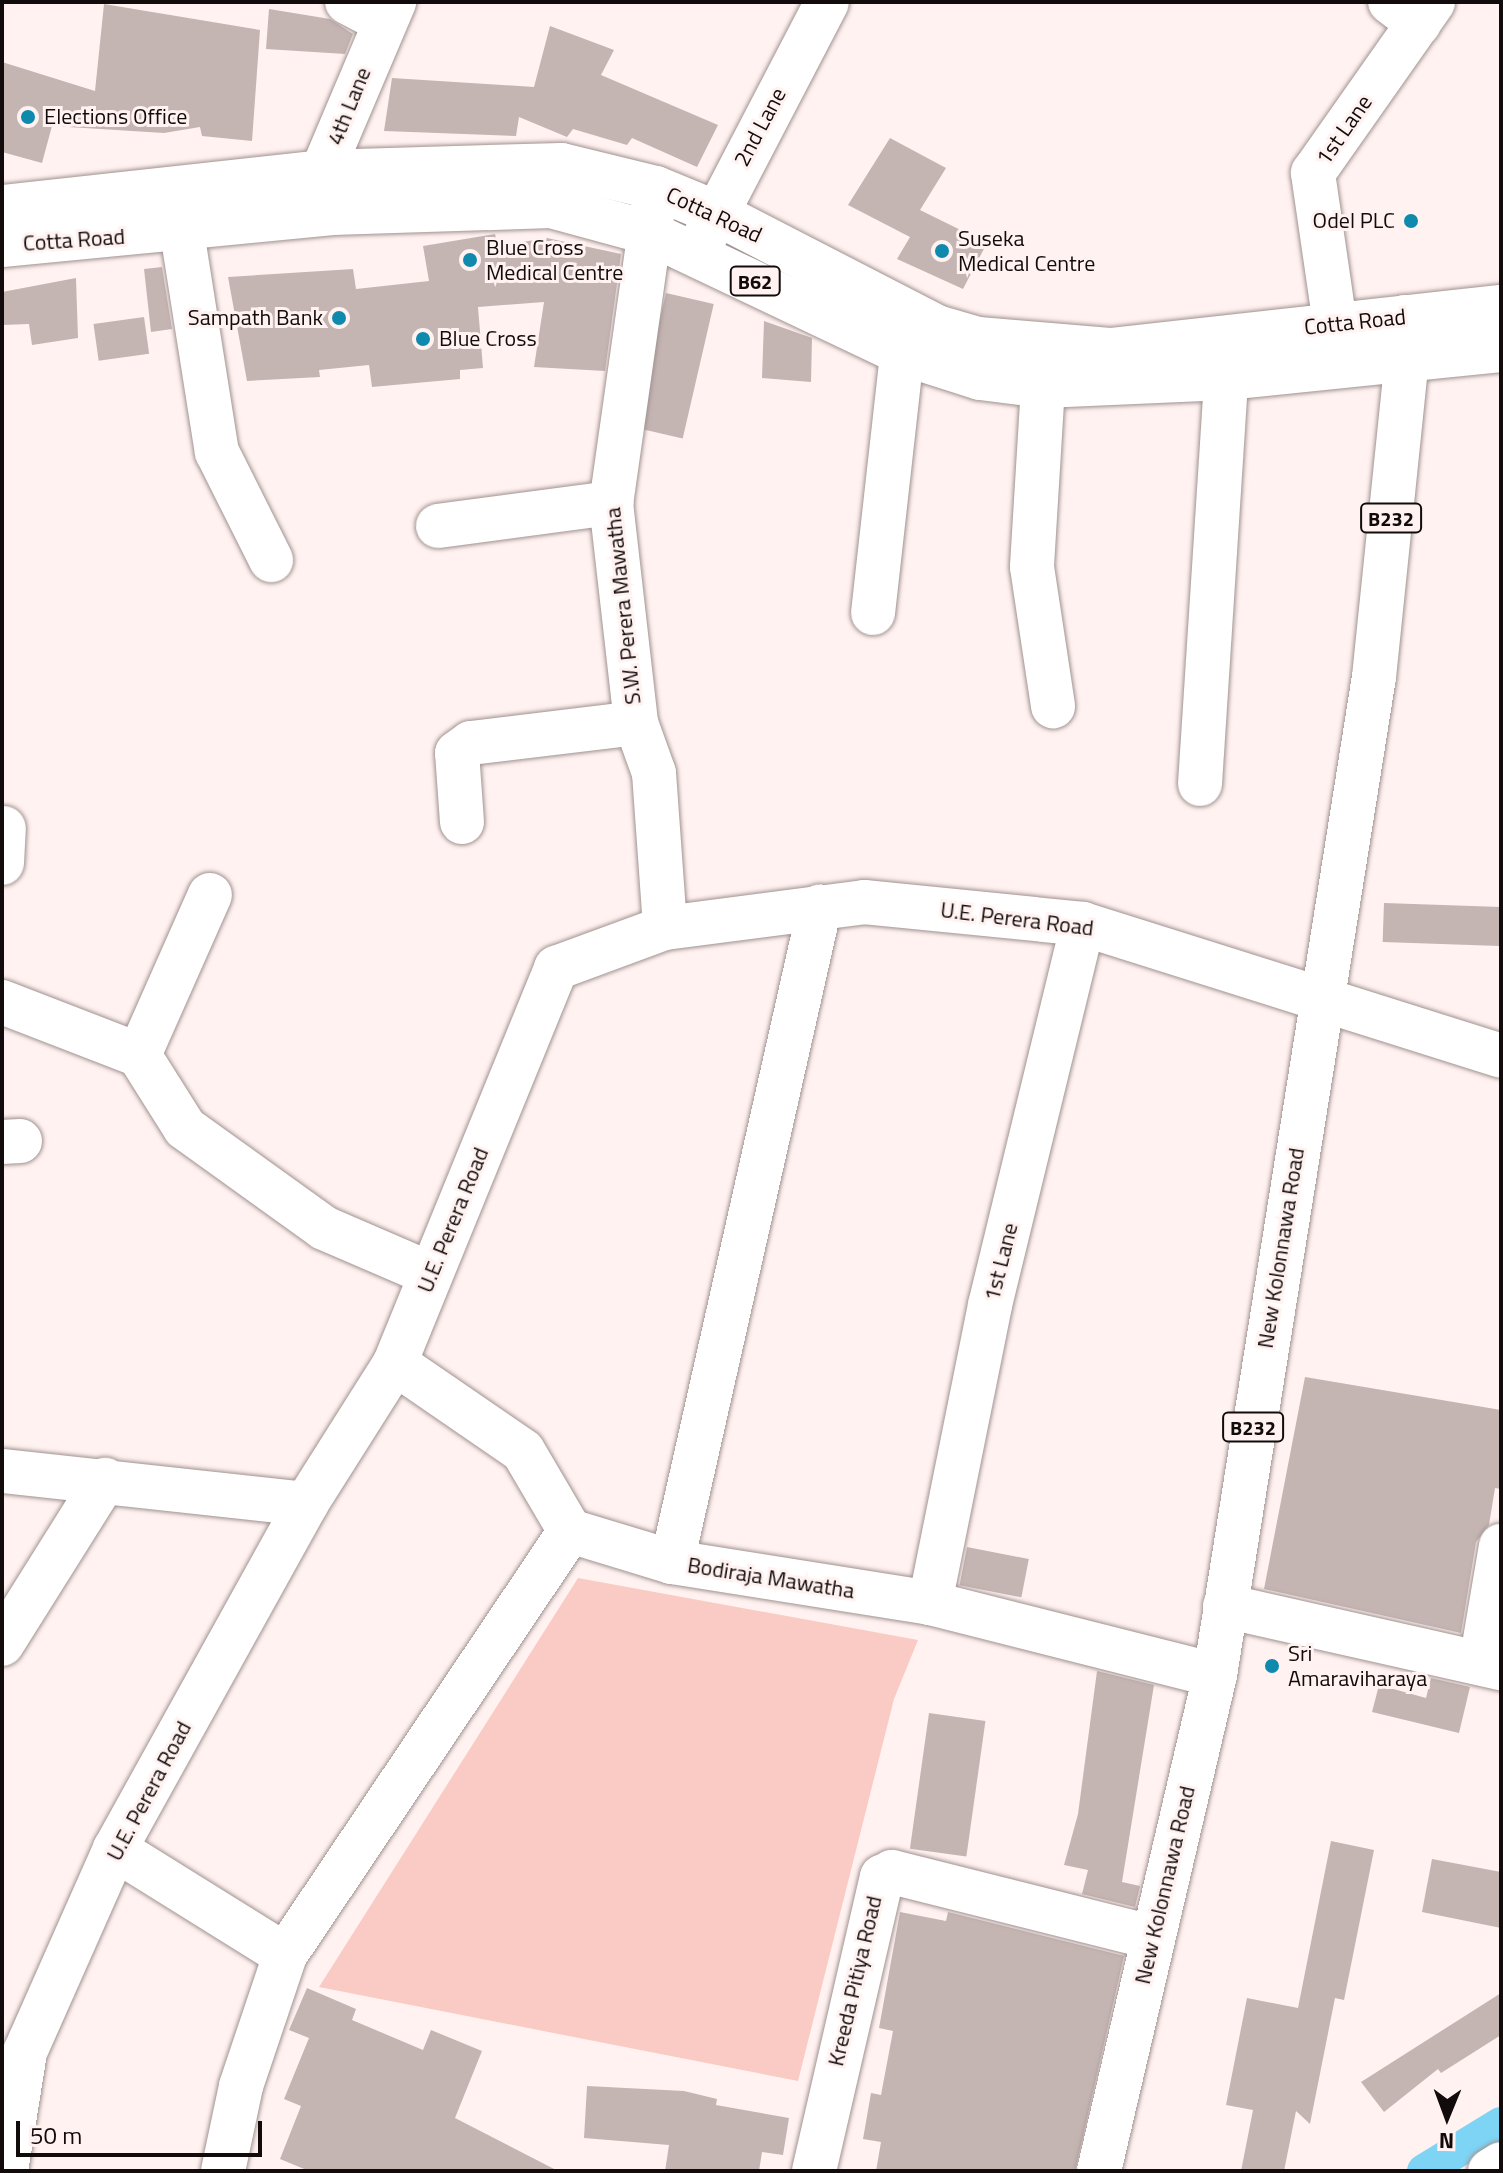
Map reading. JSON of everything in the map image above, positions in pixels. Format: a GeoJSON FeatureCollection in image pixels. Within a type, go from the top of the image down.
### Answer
{"type":"FeatureCollection","features":[{"type":"Feature","properties":{"kind":"street","name":"2nd Lane"},"geometry":{"type":"LineString","coordinates":[[697,253],[714,212],[827,2]]}},
{"type":"Feature","properties":{"kind":"street","name":"4th Lane"},"geometry":{"type":"LineString","coordinates":[[327,193],[375,8]]}},
{"type":"Feature","properties":{"kind":"street","name":"1st Lane"},"geometry":{"type":"LineString","coordinates":[[1335,324],[1313,173],[1414,9]]}},
{"type":"Feature","properties":{"kind":"street","name":"Cotta Road"},"geometry":{"type":"LineString","coordinates":[[17,225],[561,165],[656,188],[714,212],[937,327],[978,339],[1110,350],[1335,324],[1406,338],[1501,350]]}},
{"type":"Feature","properties":{"kind":"street","name":"S.W. Perera Mawatha"},"geometry":{"type":"LineString","coordinates":[[656,188],[647,232],[611,503],[636,723],[654,773],[665,928]]}},
{"type":"Feature","properties":{"kind":"street","name":"Cotta Road"},"geometry":{"type":"LineString","coordinates":[[17,225],[182,232],[327,193],[551,206],[647,232],[697,253],[902,353],[980,378],[1043,386],[1226,378],[1406,338],[1501,307]]}},
{"type":"Feature","properties":{"kind":"street"},"geometry":{"type":"LineString","coordinates":[[182,232],[217,452],[271,560]]}},
{"type":"Feature","properties":{"kind":"street","name":"New Kolonnawa Road"},"geometry":{"type":"LineString","coordinates":[[1099,2171],[1151,1937],[1215,1675],[1319,1000],[1374,677],[1406,338]]}},
{"type":"Feature","properties":{"kind":"street"},"geometry":{"type":"LineString","coordinates":[[873,613],[902,353]]}},
{"type":"Feature","properties":{"kind":"street"},"geometry":{"type":"LineString","coordinates":[[1200,784],[1226,378]]}},
{"type":"Feature","properties":{"kind":"street"},"geometry":{"type":"LineString","coordinates":[[1043,386],[1032,567],[1053,706]]}},
{"type":"Feature","properties":{"kind":"street"},"geometry":{"type":"LineString","coordinates":[[438,526],[611,503]]}},
{"type":"Feature","properties":{"kind":"street"},"geometry":{"type":"LineString","coordinates":[[462,822],[457,753],[471,743],[636,723]]}},
{"type":"Feature","properties":{"kind":"street"},"geometry":{"type":"LineString","coordinates":[[139,1055],[210,895]]}},
{"type":"Feature","properties":{"kind":"street","name":"U.E. Perera Road"},"geometry":{"type":"LineString","coordinates":[[6,2171],[25,2052],[115,1849],[306,1504],[395,1363],[556,968],[665,928],[864,902],[1083,924],[1501,1056]]}},
{"type":"Feature","properties":{"kind":"street"},"geometry":{"type":"LineString","coordinates":[[672,1562],[820,906]]}},
{"type":"Feature","properties":{"kind":"street","name":"1st Lane"},"geometry":{"type":"LineString","coordinates":[[930,1603],[963,1425],[1083,924]]}},
{"type":"Feature","properties":{"kind":"street"},"geometry":{"type":"LineString","coordinates":[[2,1002],[139,1055],[185,1128],[324,1228],[431,1274]]}},
{"type":"Feature","properties":{"kind":"street"},"geometry":{"type":"LineString","coordinates":[[223,2171],[241,2086],[285,1955],[570,1531],[523,1451],[395,1363]]}},
{"type":"Feature","properties":{"kind":"street"},"geometry":{"type":"LineString","coordinates":[[2,1471],[306,1504]]}},
{"type":"Feature","properties":{"kind":"street"},"geometry":{"type":"LineString","coordinates":[[2,1644],[105,1480]]}},
{"type":"Feature","properties":{"kind":"street","name":"Bodiraja Mawatha"},"geometry":{"type":"LineString","coordinates":[[570,1531],[672,1562],[930,1603],[1215,1675]]}},
{"type":"Feature","properties":{"kind":"street"},"geometry":{"type":"LineString","coordinates":[[1225,1606],[1491,1665],[1501,1546]]}},
{"type":"Feature","properties":{"kind":"street"},"geometry":{"type":"LineString","coordinates":[[115,1849],[285,1955]]}},
{"type":"Feature","properties":{"kind":"street","name":"Kreeda Pitiya Road"},"geometry":{"type":"LineString","coordinates":[[814,2171],[874,1890],[882,1877],[892,1872],[1151,1937]]}},
{"type":"Feature","properties":{"kind":"street"},"geometry":{"type":"LineString","coordinates":[[1490,2171],[1501,2164]]}},
{"type":"Feature","properties":{"kind":"shaded area"},"geometry":{"type":"Polygon","coordinates":[[[578,1578],[918,1640],[894,1699],[798,2081],[319,1987],[578,1578]]]}},
{"type":"Feature","properties":{"kind":"building"},"geometry":{"type":"Polygon","coordinates":[[[104,4],[260,30],[252,141],[202,136],[200,127],[164,133],[52,126],[42,163],[2,152],[2,62],[95,91],[104,4]]]}},
{"type":"Feature","properties":{"kind":"building"},"geometry":{"type":"Polygon","coordinates":[[[269,9],[330,19],[353,34],[345,54],[266,49],[269,9]]]}},
{"type":"Feature","properties":{"kind":"building"},"geometry":{"type":"Polygon","coordinates":[[[550,26],[614,50],[601,75],[718,125],[697,167],[632,138],[627,145],[573,129],[567,137],[519,117],[516,136],[384,131],[392,78],[534,87],[550,26]]]}},
{"type":"Feature","properties":{"kind":"building"},"geometry":{"type":"Polygon","coordinates":[[[890,138],[946,168],[920,210],[987,243],[963,289],[897,259],[910,237],[848,205],[890,138]]]}},
{"type":"Feature","properties":{"kind":"building"},"geometry":{"type":"Polygon","coordinates":[[[495,234],[498,246],[547,238],[621,254],[605,371],[534,367],[544,302],[478,307],[483,368],[460,370],[460,379],[372,387],[369,365],[319,370],[320,377],[247,381],[228,277],[353,269],[356,289],[429,281],[423,246],[495,234]]]}},
{"type":"Feature","properties":{"kind":"building"},"geometry":{"type":"Polygon","coordinates":[[[162,267],[172,329],[151,332],[144,269],[162,267]]]}},
{"type":"Feature","properties":{"kind":"building"},"geometry":{"type":"Polygon","coordinates":[[[76,278],[78,338],[32,345],[29,324],[2,325],[2,292],[76,278]]]}},
{"type":"Feature","properties":{"kind":"building"},"geometry":{"type":"Polygon","coordinates":[[[666,293],[714,304],[683,438],[635,427],[666,293]]]}},
{"type":"Feature","properties":{"kind":"building"},"geometry":{"type":"Polygon","coordinates":[[[144,317],[149,354],[99,361],[93,324],[144,317]]]}},
{"type":"Feature","properties":{"kind":"building"},"geometry":{"type":"Polygon","coordinates":[[[764,321],[812,338],[811,382],[762,378],[764,321]]]}},
{"type":"Feature","properties":{"kind":"building"},"geometry":{"type":"Polygon","coordinates":[[[1384,903],[1501,907],[1500,946],[1383,942],[1384,903]]]}},
{"type":"Feature","properties":{"kind":"building"},"geometry":{"type":"Polygon","coordinates":[[[1305,1377],[1501,1410],[1501,1489],[1495,1488],[1489,1525],[1476,1542],[1461,1633],[1264,1589],[1305,1377]]]}},
{"type":"Feature","properties":{"kind":"building"},"geometry":{"type":"Polygon","coordinates":[[[967,1547],[1029,1559],[1021,1597],[960,1585],[967,1547]]]}},
{"type":"Feature","properties":{"kind":"building"},"geometry":{"type":"Polygon","coordinates":[[[1097,1671],[1154,1685],[1122,1882],[1140,1886],[1135,1907],[1082,1894],[1088,1870],[1064,1865],[1078,1814],[1097,1671]]]}},
{"type":"Feature","properties":{"kind":"building"},"geometry":{"type":"Polygon","coordinates":[[[1431,1678],[1470,1687],[1459,1733],[1372,1712],[1379,1685],[1426,1698],[1431,1678]]]}},
{"type":"Feature","properties":{"kind":"building"},"geometry":{"type":"Polygon","coordinates":[[[929,1713],[985,1721],[966,1857],[910,1849],[929,1713]]]}},
{"type":"Feature","properties":{"kind":"building"},"geometry":{"type":"Polygon","coordinates":[[[1331,1841],[1374,1850],[1344,2000],[1335,1998],[1310,2124],[1296,2111],[1284,2171],[1241,2171],[1253,2110],[1226,2105],[1247,1998],[1298,2008],[1331,1841]]]}},
{"type":"Feature","properties":{"kind":"building"},"geometry":{"type":"Polygon","coordinates":[[[1432,1859],[1501,1872],[1501,1928],[1422,1912],[1432,1859]]]}},
{"type":"Feature","properties":{"kind":"building"},"geometry":{"type":"Polygon","coordinates":[[[900,1912],[946,1921],[948,1912],[1124,1956],[1075,2171],[876,2171],[881,2142],[863,2139],[871,2093],[881,2095],[893,2031],[879,2028],[900,1912]]]}},
{"type":"Feature","properties":{"kind":"building"},"geometry":{"type":"Polygon","coordinates":[[[307,1988],[356,2009],[352,2020],[423,2050],[431,2030],[482,2051],[455,2118],[558,2171],[309,2171],[280,2159],[301,2106],[284,2099],[309,2038],[289,2030],[307,1988]]]}},
{"type":"Feature","properties":{"kind":"building"},"geometry":{"type":"Polygon","coordinates":[[[1501,1993],[1501,2035],[1441,2073],[1438,2069],[1384,2112],[1361,2082],[1501,1993]]]}},
{"type":"Feature","properties":{"kind":"building"},"geometry":{"type":"Polygon","coordinates":[[[587,2086],[684,2091],[717,2099],[716,2105],[789,2118],[783,2155],[762,2152],[759,2171],[665,2171],[669,2145],[584,2138],[587,2086]]]}},
{"type":"Feature","properties":{"kind":"waterway"},"geometry":{"type":"LineString","coordinates":[[1424,2171],[1501,2124]]}},
{"type":"Feature","properties":{"kind":"place","name":"Elections Office"},"geometry":{"type":"Point","coordinates":[28,117]}},
{"type":"Feature","properties":{"kind":"place","name":"Odel PLC"},"geometry":{"type":"Point","coordinates":[1411,221]}},
{"type":"Feature","properties":{"kind":"place","name":"Suseka Medical Centre"},"geometry":{"type":"Point","coordinates":[942,251]}},
{"type":"Feature","properties":{"kind":"place","name":"Blue Cross Medical Centre"},"geometry":{"type":"Point","coordinates":[470,260]}},
{"type":"Feature","properties":{"kind":"place","name":"Sampath Bank"},"geometry":{"type":"Point","coordinates":[339,318]}},
{"type":"Feature","properties":{"kind":"place","name":"Blue Cross"},"geometry":{"type":"Point","coordinates":[423,339]}},
{"type":"Feature","properties":{"kind":"place","name":"Sri Amaraviharaya"},"geometry":{"type":"Point","coordinates":[1272,1666]}}]}
